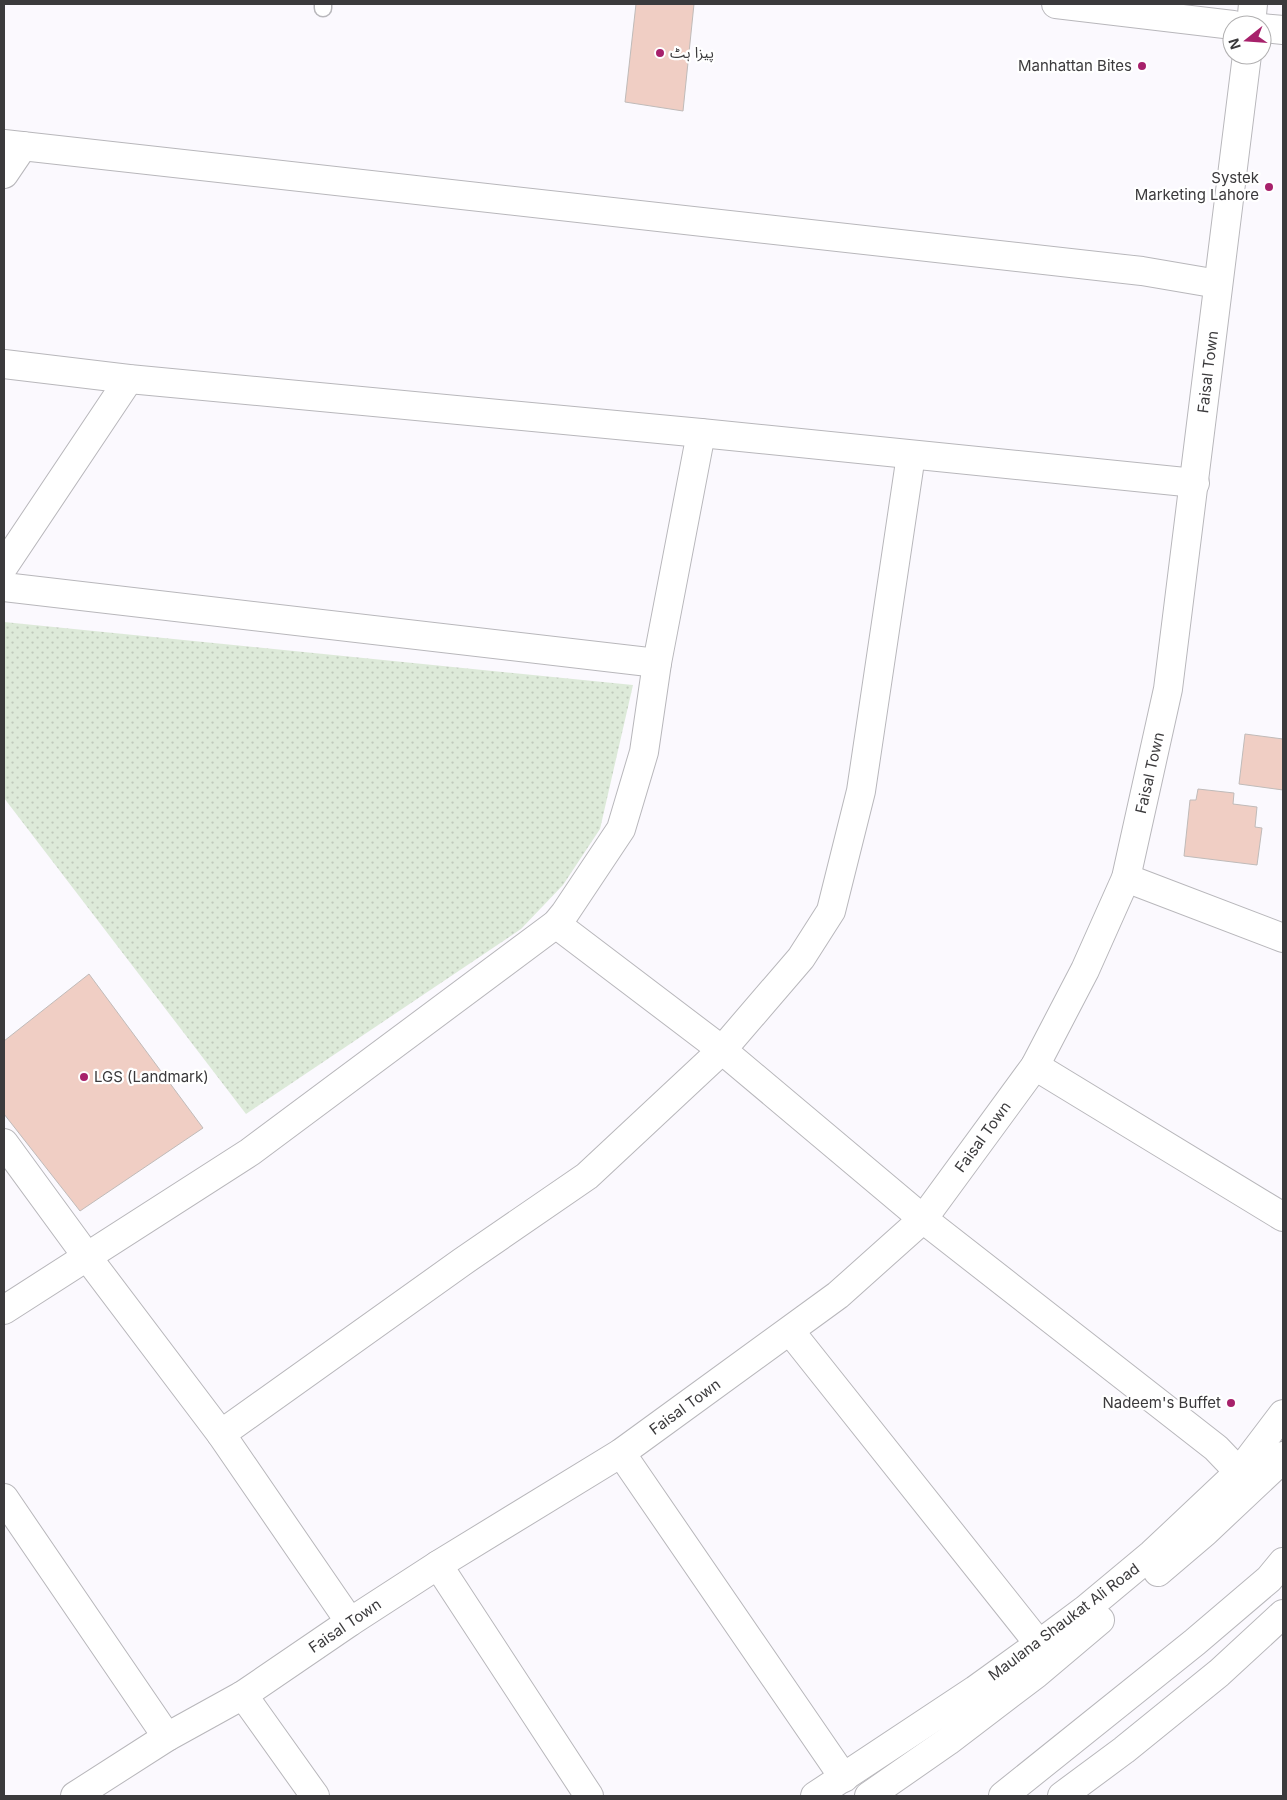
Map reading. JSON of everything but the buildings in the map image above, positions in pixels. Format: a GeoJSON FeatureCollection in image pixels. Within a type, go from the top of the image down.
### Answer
{"type":"FeatureCollection","features":[{"type":"Feature","properties":{"kind":"street"},"geometry":{"type":"LineString","coordinates":[[1056,4],[1222,24]]}},
{"type":"Feature","properties":{"kind":"street","name":"Faisal Town"},"geometry":{"type":"LineString","coordinates":[[75,1796],[167,1736],[243,1695],[438,1565],[622,1453],[838,1295],[924,1219],[1035,1066],[1085,970],[1126,878],[1168,690],[1246,65]]}},
{"type":"Feature","properties":{"kind":"street"},"geometry":{"type":"LineString","coordinates":[[4,174],[13,145],[1142,271],[1218,284]]}},
{"type":"Feature","properties":{"kind":"street"},"geometry":{"type":"LineString","coordinates":[[4,364],[129,379],[701,433],[1195,483]]}},
{"type":"Feature","properties":{"kind":"street"},"geometry":{"type":"LineString","coordinates":[[4,566],[129,379]]}},
{"type":"Feature","properties":{"kind":"street"},"geometry":{"type":"LineString","coordinates":[[4,1310],[88,1258],[250,1152],[556,924],[621,829],[644,752],[657,663],[701,433]]}},
{"type":"Feature","properties":{"kind":"street"},"geometry":{"type":"LineString","coordinates":[[221,1434],[454,1267],[587,1176],[722,1050],[801,958],[831,911],[861,791],[911,455]]}},
{"type":"Feature","properties":{"kind":"street"},"geometry":{"type":"LineString","coordinates":[[4,587],[657,663]]}},
{"type":"Feature","properties":{"kind":"street"},"geometry":{"type":"LineString","coordinates":[[1126,878],[1283,938]]}},
{"type":"Feature","properties":{"kind":"street"},"geometry":{"type":"LineString","coordinates":[[556,924],[722,1050],[924,1219],[1216,1448],[1239,1472]]}},
{"type":"Feature","properties":{"kind":"street"},"geometry":{"type":"LineString","coordinates":[[1035,1066],[1283,1217]]}},
{"type":"Feature","properties":{"kind":"street"},"geometry":{"type":"LineString","coordinates":[[4,1143],[221,1434],[350,1622]]}},
{"type":"Feature","properties":{"kind":"street"},"geometry":{"type":"LineString","coordinates":[[790,1331],[1039,1644]]}},
{"type":"Feature","properties":{"kind":"street","name":"Maulana Shaukat Ali Road"},"geometry":{"type":"LineString","coordinates":[[815,1796],[1039,1644],[1086,1609],[1152,1554],[1239,1472],[1283,1414]]}},
{"type":"Feature","properties":{"kind":"street"},"geometry":{"type":"LineString","coordinates":[[622,1453],[844,1778]]}},
{"type":"Feature","properties":{"kind":"street"},"geometry":{"type":"LineString","coordinates":[[869,1796],[948,1741],[1036,1674],[1205,1532],[1273,1468],[1283,1456]]}},
{"type":"Feature","properties":{"kind":"street"},"geometry":{"type":"LineString","coordinates":[[4,1498],[167,1736]]}},
{"type":"Feature","properties":{"kind":"street"},"geometry":{"type":"LineString","coordinates":[[1012,1789],[1195,1642],[1269,1579],[1283,1562]]}},
{"type":"Feature","properties":{"kind":"street"},"geometry":{"type":"LineString","coordinates":[[438,1565],[589,1796]]}},
{"type":"Feature","properties":{"kind":"street"},"geometry":{"type":"LineString","coordinates":[[1062,1796],[1124,1750],[1219,1673],[1283,1614]]}},
{"type":"Feature","properties":{"kind":"street"},"geometry":{"type":"LineString","coordinates":[[243,1695],[314,1796]]}},
{"type":"Feature","properties":{"kind":"green space"},"geometry":{"type":"Polygon","coordinates":[[[4,622],[633,685],[600,829],[563,885],[521,929],[246,1114],[4,798],[4,622]]]}},
{"type":"Feature","properties":{"kind":"place","name":"پیزا ہٹ"},"geometry":{"type":"Point","coordinates":[660,53]}},
{"type":"Feature","properties":{"kind":"place","name":"Manhattan Bites"},"geometry":{"type":"Point","coordinates":[1142,66]}},
{"type":"Feature","properties":{"kind":"place","name":"Systek Marketing Lahore"},"geometry":{"type":"Point","coordinates":[1269,187]}},
{"type":"Feature","properties":{"kind":"place","name":"LGS (Landmark)"},"geometry":{"type":"Point","coordinates":[84,1077]}},
{"type":"Feature","properties":{"kind":"place","name":"Nadeem's Buffet"},"geometry":{"type":"Point","coordinates":[1231,1403]}}]}
